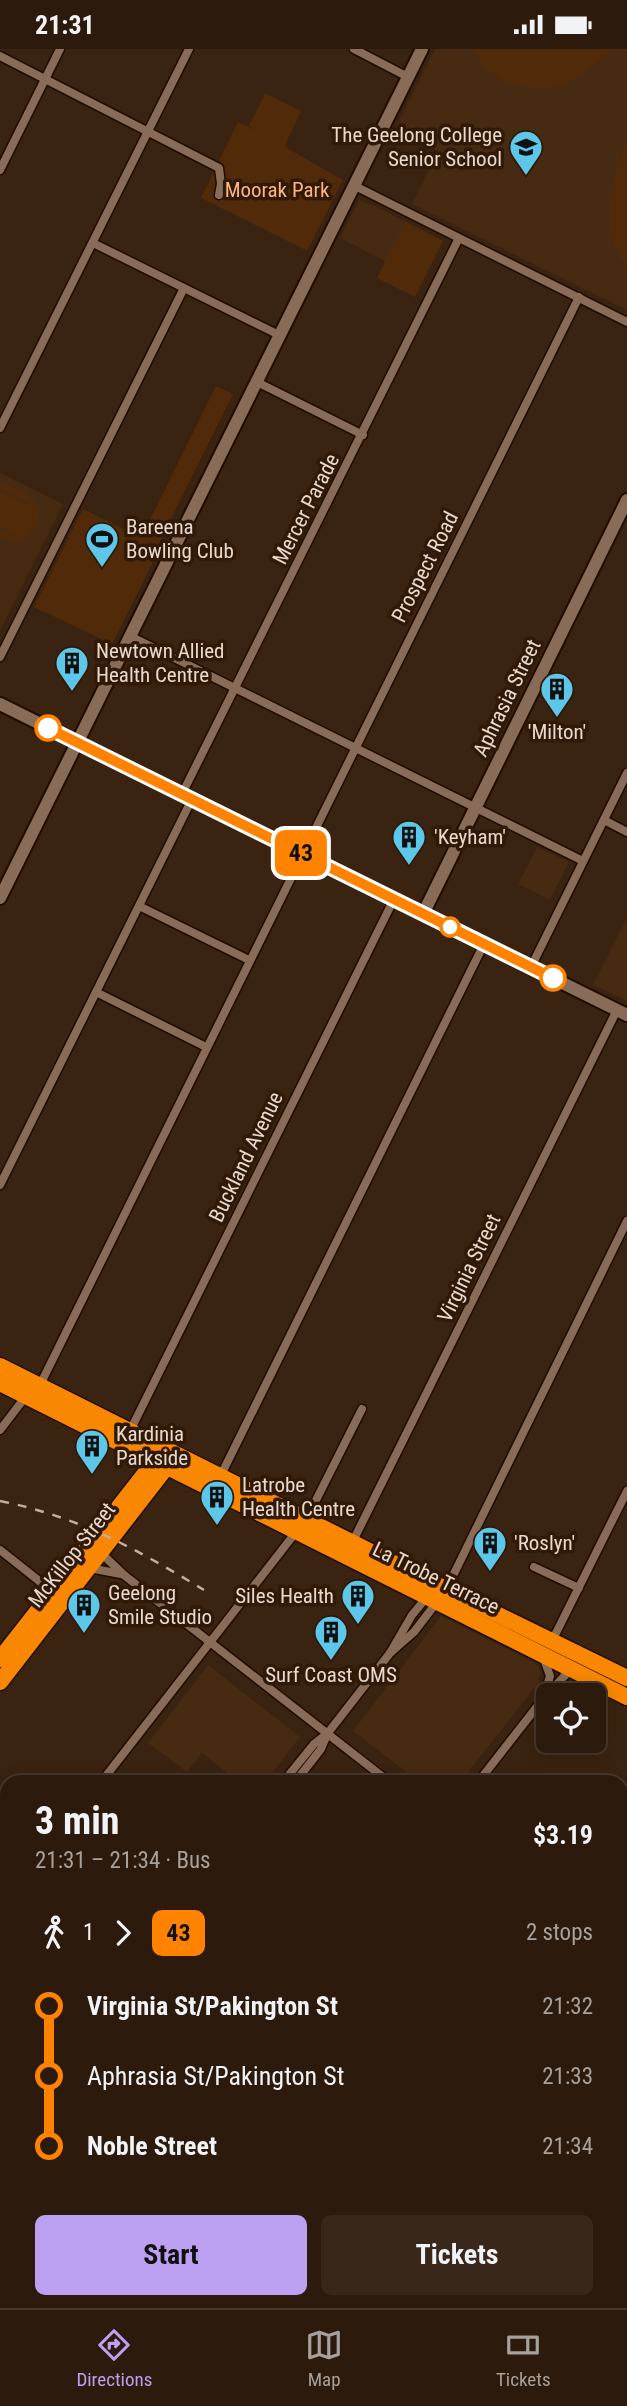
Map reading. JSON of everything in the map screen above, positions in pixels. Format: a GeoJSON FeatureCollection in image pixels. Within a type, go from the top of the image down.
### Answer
{"type":"FeatureCollection","features":[{"type":"Feature","properties":{"kind":"highway","name":"La Trobe Terrace"},"geometry":{"type":"LineString","coordinates":[[0,1366],[130,1431],[166,1458],[221,1475],[353,1541],[437,1596]]}},
{"type":"Feature","properties":{"kind":"highway","name":"La Trobe Terrace"},"geometry":{"type":"LineString","coordinates":[[0,1383],[166,1458],[296,1532],[547,1647],[627,1678]]}},
{"type":"Feature","properties":{"kind":"highway","name":"McKillop Street"},"geometry":{"type":"LineString","coordinates":[[0,1682],[101,1553],[166,1458]]}},
{"type":"Feature","properties":{"kind":"highway","name":"McKillop Street"},"geometry":{"type":"LineString","coordinates":[[0,1659],[166,1458]]}},
{"type":"Feature","properties":{"kind":"highway"},"geometry":{"type":"LineString","coordinates":[[53,1592],[62,1591],[89,1555],[101,1553]]}},
{"type":"Feature","properties":{"kind":"highway","name":"La Trobe Terrace"},"geometry":{"type":"LineString","coordinates":[[547,1647],[571,1669],[627,1697]]}},
{"type":"Feature","properties":{"kind":"street"},"geometry":{"type":"LineString","coordinates":[[0,170],[60,49]]}},
{"type":"Feature","properties":{"kind":"street"},"geometry":{"type":"LineString","coordinates":[[0,428],[189,49]]}},
{"type":"Feature","properties":{"kind":"street"},"geometry":{"type":"LineString","coordinates":[[354,49],[408,77]]}},
{"type":"Feature","properties":{"kind":"street"},"geometry":{"type":"LineString","coordinates":[[0,898],[422,49]]}},
{"type":"Feature","properties":{"kind":"street"},"geometry":{"type":"LineString","coordinates":[[0,56],[219,168],[219,195]]}},
{"type":"Feature","properties":{"kind":"street"},"geometry":{"type":"LineString","coordinates":[[354,185],[627,322]]}},
{"type":"Feature","properties":{"kind":"street","name":"Mercer Parade"},"geometry":{"type":"LineString","coordinates":[[1,1179],[139,906],[235,689],[459,238]]}},
{"type":"Feature","properties":{"kind":"street"},"geometry":{"type":"LineString","coordinates":[[93,243],[279,335]]}},
{"type":"Feature","properties":{"kind":"street"},"geometry":{"type":"LineString","coordinates":[[0,657],[184,288]]}},
{"type":"Feature","properties":{"kind":"street","name":"Prospect Road"},"geometry":{"type":"LineString","coordinates":[[40,1385],[579,297]]}},
{"type":"Feature","properties":{"kind":"street"},"geometry":{"type":"LineString","coordinates":[[257,382],[363,435]]}},
{"type":"Feature","properties":{"kind":"street","name":"Aphrasia Street"},"geometry":{"type":"LineString","coordinates":[[423,914],[627,500]]}},
{"type":"Feature","properties":{"kind":"street"},"geometry":{"type":"LineString","coordinates":[[130,636],[583,860]]}},
{"type":"Feature","properties":{"kind":"street"},"geometry":{"type":"LineString","coordinates":[[0,704],[622,1013]]}},
{"type":"Feature","properties":{"kind":"street"},"geometry":{"type":"LineString","coordinates":[[531,967],[627,773]]}},
{"type":"Feature","properties":{"kind":"street"},"geometry":{"type":"LineString","coordinates":[[604,820],[627,832]]}},
{"type":"Feature","properties":{"kind":"street","name":"Buckland Avenue"},"geometry":{"type":"LineString","coordinates":[[130,1431],[394,899]]}},
{"type":"Feature","properties":{"kind":"street"},"geometry":{"type":"LineString","coordinates":[[139,906],[249,960]]}},
{"type":"Feature","properties":{"kind":"street"},"geometry":{"type":"LineString","coordinates":[[221,1475],[484,944]]}},
{"type":"Feature","properties":{"kind":"street"},"geometry":{"type":"LineString","coordinates":[[96,992],[206,1047]]}},
{"type":"Feature","properties":{"kind":"street","name":"Virginia Street"},"geometry":{"type":"LineString","coordinates":[[353,1541],[622,1013]]}},
{"type":"Feature","properties":{"kind":"street"},"geometry":{"type":"LineString","coordinates":[[289,1775],[314,1744],[327,1734],[390,1653],[414,1632],[456,1570],[627,1221]]}},
{"type":"Feature","properties":{"kind":"street"},"geometry":{"type":"LineString","coordinates":[[0,1430],[26,1397]]}},
{"type":"Feature","properties":{"kind":"street"},"geometry":{"type":"LineString","coordinates":[[307,1518],[362,1409]]}},
{"type":"Feature","properties":{"kind":"street"},"geometry":{"type":"LineString","coordinates":[[547,1683],[550,1674],[547,1647],[627,1492]]}},
{"type":"Feature","properties":{"kind":"street"},"geometry":{"type":"LineString","coordinates":[[107,1775],[296,1532]]}},
{"type":"Feature","properties":{"kind":"street"},"geometry":{"type":"LineString","coordinates":[[0,1550],[53,1592]]}},
{"type":"Feature","properties":{"kind":"street"},"geometry":{"type":"LineString","coordinates":[[101,1553],[124,1575],[380,1775]]}},
{"type":"Feature","properties":{"kind":"street"},"geometry":{"type":"LineString","coordinates":[[534,1567],[579,1588]]}},
{"type":"Feature","properties":{"kind":"street"},"geometry":{"type":"LineString","coordinates":[[89,1568],[124,1575]]}},
{"type":"Feature","properties":{"kind":"street"},"geometry":{"type":"LineString","coordinates":[[558,1683],[571,1669]]}},
{"type":"Feature","properties":{"kind":"street"},"geometry":{"type":"LineString","coordinates":[[484,1775],[536,1708]]}},
{"type":"Feature","properties":{"kind":"street"},"geometry":{"type":"LineString","coordinates":[[301,1775],[321,1749],[327,1734]]}},
{"type":"Feature","properties":{"kind":"shaded area","name":"The Geelong College Senior School"},"geometry":{"type":"Polygon","coordinates":[[[435,49],[627,49],[627,310],[412,204],[438,151],[395,129],[435,49]]]}},
{"type":"Feature","properties":{"kind":"shaded area","name":"The Geelong College Senior School"},"geometry":{"type":"Polygon","coordinates":[[[359,200],[443,241],[415,297],[377,278],[385,261],[340,238],[359,200]]]}},
{"type":"Feature","properties":{"kind":"shaded area"},"geometry":{"type":"Polygon","coordinates":[[[0,473],[63,504],[0,631],[0,473]]]}},
{"type":"Feature","properties":{"kind":"shaded area"},"geometry":{"type":"Polygon","coordinates":[[[537,847],[569,862],[550,900],[518,884],[537,847]]]}},
{"type":"Feature","properties":{"kind":"shaded area"},"geometry":{"type":"Polygon","coordinates":[[[627,917],[627,1001],[593,985],[627,917]]]}},
{"type":"Feature","properties":{"kind":"shaded area"},"geometry":{"type":"Polygon","coordinates":[[[441,1616],[535,1663],[541,1673],[538,1679],[540,1681],[466,1775],[410,1775],[353,1731],[441,1616]]]}},
{"type":"Feature","properties":{"kind":"shaded area"},"geometry":{"type":"Polygon","coordinates":[[[208,1665],[300,1737],[271,1775],[230,1775],[202,1753],[187,1772],[148,1743],[208,1665]]]}},
{"type":"Feature","properties":{"kind":"green space"},"geometry":{"type":"Polygon","coordinates":[[[474,49],[610,49],[587,71],[563,85],[534,90],[506,82],[483,67],[474,49]]]}},
{"type":"Feature","properties":{"kind":"green space","name":"Moorak Park"},"geometry":{"type":"Polygon","coordinates":[[[265,93],[301,111],[285,145],[287,148],[343,180],[307,251],[201,198],[238,122],[259,132],[249,126],[265,93]]]}},
{"type":"Feature","properties":{"kind":"green space"},"geometry":{"type":"Polygon","coordinates":[[[627,143],[627,264],[618,254],[612,240],[610,206],[617,171],[627,143]]]}},
{"type":"Feature","properties":{"kind":"green space"},"geometry":{"type":"Polygon","coordinates":[[[406,222],[443,241],[415,297],[377,278],[406,222]]]}},
{"type":"Feature","properties":{"kind":"green space","name":"Bareena Bowling Club"},"geometry":{"type":"Polygon","coordinates":[[[216,386],[233,394],[158,545],[148,541],[160,548],[112,644],[34,607],[83,509],[141,538],[216,386]]]}},
{"type":"Feature","properties":{"kind":"green space"},"geometry":{"type":"Polygon","coordinates":[[[0,484],[22,492],[36,504],[37,520],[24,540],[12,541],[0,536],[0,531],[13,537],[20,536],[0,526],[0,492],[34,507],[0,489],[0,484]]]}},
{"type":"Feature","properties":{"kind":"railway"},"geometry":{"type":"LineString","coordinates":[[0,1501],[82,1525],[155,1561],[204,1590]]}},
{"type":"Feature","properties":{"kind":"bus line","name":"43"},"geometry":{"type":"LineString","coordinates":[[48,728],[553,978]]}},
{"type":"Feature","properties":{"kind":"place","name":"The Geelong College Senior School"},"geometry":{"type":"Point","coordinates":[526,177]}},
{"type":"Feature","properties":{"kind":"place","name":"Bareena Bowling Club"},"geometry":{"type":"Point","coordinates":[102,569]}},
{"type":"Feature","properties":{"kind":"place","name":"Newtown Allied Health Centre"},"geometry":{"type":"Point","coordinates":[72,693]}},
{"type":"Feature","properties":{"kind":"place","name":"'Milton'"},"geometry":{"type":"Point","coordinates":[557,719]}},
{"type":"Feature","properties":{"kind":"place","name":"'Keyham'"},"geometry":{"type":"Point","coordinates":[409,867]}},
{"type":"Feature","properties":{"kind":"place","name":"Kardinia Parkside"},"geometry":{"type":"Point","coordinates":[92,1476]}},
{"type":"Feature","properties":{"kind":"place","name":"Latrobe Health Centre"},"geometry":{"type":"Point","coordinates":[217,1527]}},
{"type":"Feature","properties":{"kind":"place","name":"'Roslyn'"},"geometry":{"type":"Point","coordinates":[490,1573]}},
{"type":"Feature","properties":{"kind":"place","name":"Siles Health"},"geometry":{"type":"Point","coordinates":[358,1626]}},
{"type":"Feature","properties":{"kind":"place","name":"Geelong Smile Studio"},"geometry":{"type":"Point","coordinates":[84,1635]}},
{"type":"Feature","properties":{"kind":"place","name":"Surf Coast OMS"},"geometry":{"type":"Point","coordinates":[331,1662]}}]}
